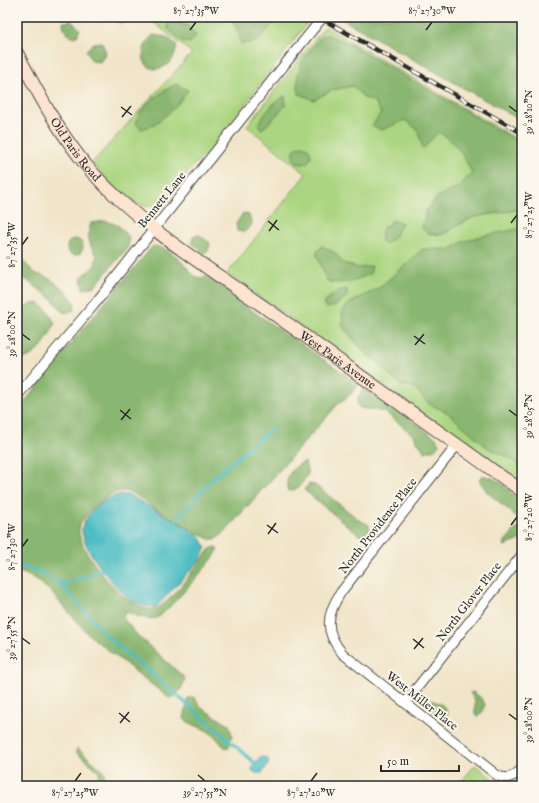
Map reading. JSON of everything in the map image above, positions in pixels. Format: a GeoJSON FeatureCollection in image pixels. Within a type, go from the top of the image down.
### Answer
{"type":"FeatureCollection","features":[{"type":"Feature","properties":{"kind":"main road","name":"Old Paris Road"},"geometry":{"type":"LineString","coordinates":[[17,53],[46,108],[77,154],[106,187],[155,228]]}},
{"type":"Feature","properties":{"kind":"main road","name":"West Paris Avenue"},"geometry":{"type":"LineString","coordinates":[[155,228],[522,491]]}},
{"type":"Feature","properties":{"kind":"street","name":"Bennett Lane"},"geometry":{"type":"LineString","coordinates":[[17,396],[93,306],[323,17]]}},
{"type":"Feature","properties":{"kind":"street","name":"North Providence Place"},"geometry":{"type":"LineString","coordinates":[[329,627],[331,609],[341,592],[457,445]]}},
{"type":"Feature","properties":{"kind":"street","name":"North Glover Place"},"geometry":{"type":"LineString","coordinates":[[405,703],[522,554]]}},
{"type":"Feature","properties":{"kind":"street","name":"West Miller Place"},"geometry":{"type":"LineString","coordinates":[[329,627],[334,644],[343,654],[498,776],[505,779],[513,776],[522,769]]}},
{"type":"Feature","properties":{"kind":"green space"},"geometry":{"type":"Polygon","coordinates":[[[113,17],[143,17],[148,21],[119,23],[113,17]]]}},
{"type":"Feature","properties":{"kind":"green space"},"geometry":{"type":"Polygon","coordinates":[[[147,17],[306,17],[310,19],[209,152],[195,163],[173,196],[159,206],[148,206],[137,203],[126,197],[107,180],[92,163],[192,53],[147,17]]]}},
{"type":"Feature","properties":{"kind":"green space"},"geometry":{"type":"Polygon","coordinates":[[[230,17],[279,17],[256,42],[241,44],[239,33],[230,17]]]}},
{"type":"Feature","properties":{"kind":"green space"},"geometry":{"type":"Polygon","coordinates":[[[522,17],[522,121],[340,18],[522,17]]]}},
{"type":"Feature","properties":{"kind":"green space"},"geometry":{"type":"Polygon","coordinates":[[[168,20],[188,26],[196,36],[190,43],[182,41],[168,29],[168,20]]]}},
{"type":"Feature","properties":{"kind":"green space"},"geometry":{"type":"Polygon","coordinates":[[[71,21],[80,29],[77,36],[72,37],[64,30],[63,22],[71,21]]]}},
{"type":"Feature","properties":{"kind":"green space"},"geometry":{"type":"Polygon","coordinates":[[[325,27],[522,142],[522,484],[227,274],[306,174],[247,126],[325,27]]]}},
{"type":"Feature","properties":{"kind":"green space"},"geometry":{"type":"Polygon","coordinates":[[[153,35],[166,37],[177,45],[175,55],[172,60],[157,69],[151,68],[146,64],[143,51],[146,43],[153,35]]]}},
{"type":"Feature","properties":{"kind":"green space"},"geometry":{"type":"Polygon","coordinates":[[[328,35],[351,45],[522,144],[522,209],[474,217],[441,235],[427,233],[422,228],[426,211],[438,196],[459,187],[472,173],[469,167],[454,144],[438,132],[423,149],[418,130],[405,120],[382,130],[372,126],[381,113],[375,102],[364,98],[353,86],[332,90],[314,100],[299,94],[298,76],[302,62],[322,36],[328,35]]]}},
{"type":"Feature","properties":{"kind":"green space"},"geometry":{"type":"Polygon","coordinates":[[[102,42],[106,53],[100,62],[92,61],[86,51],[93,43],[102,42]]]}},
{"type":"Feature","properties":{"kind":"green space"},"geometry":{"type":"Polygon","coordinates":[[[176,84],[188,90],[184,96],[168,114],[155,124],[141,129],[136,123],[146,105],[158,95],[176,84]]]}},
{"type":"Feature","properties":{"kind":"green space"},"geometry":{"type":"Polygon","coordinates":[[[285,96],[286,105],[266,126],[261,129],[258,124],[273,105],[280,98],[285,96]]]}},
{"type":"Feature","properties":{"kind":"green space"},"geometry":{"type":"Polygon","coordinates":[[[298,146],[306,146],[311,151],[309,162],[306,164],[298,164],[293,159],[293,151],[298,146]]]}},
{"type":"Feature","properties":{"kind":"green space"},"geometry":{"type":"Polygon","coordinates":[[[243,213],[249,215],[252,225],[244,232],[237,231],[236,224],[243,213]]]}},
{"type":"Feature","properties":{"kind":"green space"},"geometry":{"type":"Polygon","coordinates":[[[394,220],[402,223],[394,237],[386,244],[380,240],[383,228],[394,220]]]}},
{"type":"Feature","properties":{"kind":"green space"},"geometry":{"type":"Polygon","coordinates":[[[107,221],[119,226],[129,237],[128,247],[95,286],[83,289],[81,278],[95,265],[97,255],[89,240],[91,223],[107,221]]]}},
{"type":"Feature","properties":{"kind":"green space"},"geometry":{"type":"Polygon","coordinates":[[[522,228],[522,469],[510,458],[488,448],[448,413],[429,404],[414,387],[401,385],[389,375],[379,363],[366,354],[343,327],[342,313],[348,304],[379,288],[423,249],[451,249],[462,242],[478,237],[522,228]]]}},
{"type":"Feature","properties":{"kind":"green space"},"geometry":{"type":"Polygon","coordinates":[[[199,235],[210,243],[208,251],[204,253],[192,243],[193,236],[199,235]]]}},
{"type":"Feature","properties":{"kind":"green space"},"geometry":{"type":"Polygon","coordinates":[[[72,239],[78,239],[83,244],[81,253],[78,255],[72,255],[67,250],[67,244],[72,239]]]}},
{"type":"Feature","properties":{"kind":"green space"},"geometry":{"type":"Polygon","coordinates":[[[153,246],[160,247],[172,253],[196,277],[202,278],[205,276],[223,287],[238,301],[359,384],[352,393],[339,403],[222,535],[215,539],[209,539],[153,507],[136,495],[124,491],[108,496],[82,520],[79,534],[82,544],[98,569],[121,594],[133,603],[145,608],[155,609],[161,606],[176,592],[210,549],[216,547],[218,550],[214,557],[194,580],[161,615],[156,618],[149,619],[125,612],[123,618],[138,636],[185,678],[182,688],[178,693],[169,698],[89,635],[49,590],[32,577],[17,571],[17,412],[71,343],[153,246]]]}},
{"type":"Feature","properties":{"kind":"green space"},"geometry":{"type":"Polygon","coordinates":[[[322,246],[335,253],[343,263],[359,268],[372,266],[370,274],[344,283],[327,281],[316,253],[322,246]]]}},
{"type":"Feature","properties":{"kind":"green space"},"geometry":{"type":"Polygon","coordinates":[[[17,255],[35,273],[50,279],[66,291],[75,303],[74,310],[64,313],[51,298],[17,273],[17,255]]]}},
{"type":"Feature","properties":{"kind":"green space"},"geometry":{"type":"Polygon","coordinates":[[[347,289],[347,296],[335,306],[327,308],[323,305],[333,294],[347,289]]]}},
{"type":"Feature","properties":{"kind":"green space"},"geometry":{"type":"Polygon","coordinates":[[[39,303],[48,311],[55,323],[43,345],[29,357],[23,359],[17,356],[17,315],[30,304],[39,303]]]}},
{"type":"Feature","properties":{"kind":"green space"},"geometry":{"type":"Polygon","coordinates":[[[363,389],[372,391],[436,438],[439,444],[435,449],[425,452],[412,434],[385,412],[360,408],[357,404],[358,397],[363,389]]]}},
{"type":"Feature","properties":{"kind":"green space"},"geometry":{"type":"Polygon","coordinates":[[[305,462],[308,474],[295,490],[288,491],[287,482],[290,473],[296,466],[305,462]]]}},
{"type":"Feature","properties":{"kind":"green space"},"geometry":{"type":"Polygon","coordinates":[[[482,476],[491,477],[501,482],[514,498],[522,499],[522,521],[487,492],[479,480],[482,476]]]}},
{"type":"Feature","properties":{"kind":"green space"},"geometry":{"type":"Polygon","coordinates":[[[309,484],[315,485],[359,520],[369,525],[370,531],[364,536],[359,535],[304,490],[309,484]]]}},
{"type":"Feature","properties":{"kind":"green space"},"geometry":{"type":"Polygon","coordinates":[[[518,527],[522,528],[522,536],[518,541],[504,546],[505,541],[518,527]]]}},
{"type":"Feature","properties":{"kind":"green space"},"geometry":{"type":"Polygon","coordinates":[[[473,692],[480,697],[485,704],[483,711],[479,716],[475,715],[475,700],[470,693],[473,692]]]}},
{"type":"Feature","properties":{"kind":"green space"},"geometry":{"type":"Polygon","coordinates":[[[194,697],[203,709],[229,725],[232,735],[228,749],[209,732],[184,719],[188,698],[194,697]]]}},
{"type":"Feature","properties":{"kind":"green space"},"geometry":{"type":"Polygon","coordinates":[[[430,700],[442,705],[446,710],[447,716],[441,718],[434,713],[427,701],[430,700]]]}},
{"type":"Feature","properties":{"kind":"green space"},"geometry":{"type":"Polygon","coordinates":[[[77,748],[105,772],[104,778],[98,786],[92,786],[99,775],[99,771],[76,752],[77,748]]]}},
{"type":"Feature","properties":{"kind":"green space"},"geometry":{"type":"Polygon","coordinates":[[[475,765],[502,786],[458,786],[475,765]]]}},
{"type":"Feature","properties":{"kind":"water"},"geometry":{"type":"Polygon","coordinates":[[[129,495],[186,527],[201,538],[206,547],[200,560],[157,606],[146,606],[136,603],[120,590],[95,560],[84,540],[82,531],[85,520],[99,505],[114,496],[129,495]]]}},
{"type":"Feature","properties":{"kind":"water"},"geometry":{"type":"Polygon","coordinates":[[[265,757],[269,760],[268,765],[262,773],[254,773],[252,770],[254,763],[260,758],[265,757]]]}},
{"type":"Feature","properties":{"kind":"waterway"},"geometry":{"type":"LineString","coordinates":[[173,524],[213,478],[272,428]]}},
{"type":"Feature","properties":{"kind":"waterway"},"geometry":{"type":"LineString","coordinates":[[17,564],[43,573],[58,582],[68,583],[105,568]]}},
{"type":"Feature","properties":{"kind":"waterway"},"geometry":{"type":"LineString","coordinates":[[59,583],[111,640],[257,765]]}},
{"type":"Feature","properties":{"kind":"railway"},"geometry":{"type":"LineString","coordinates":[[319,17],[522,133]]}}]}
